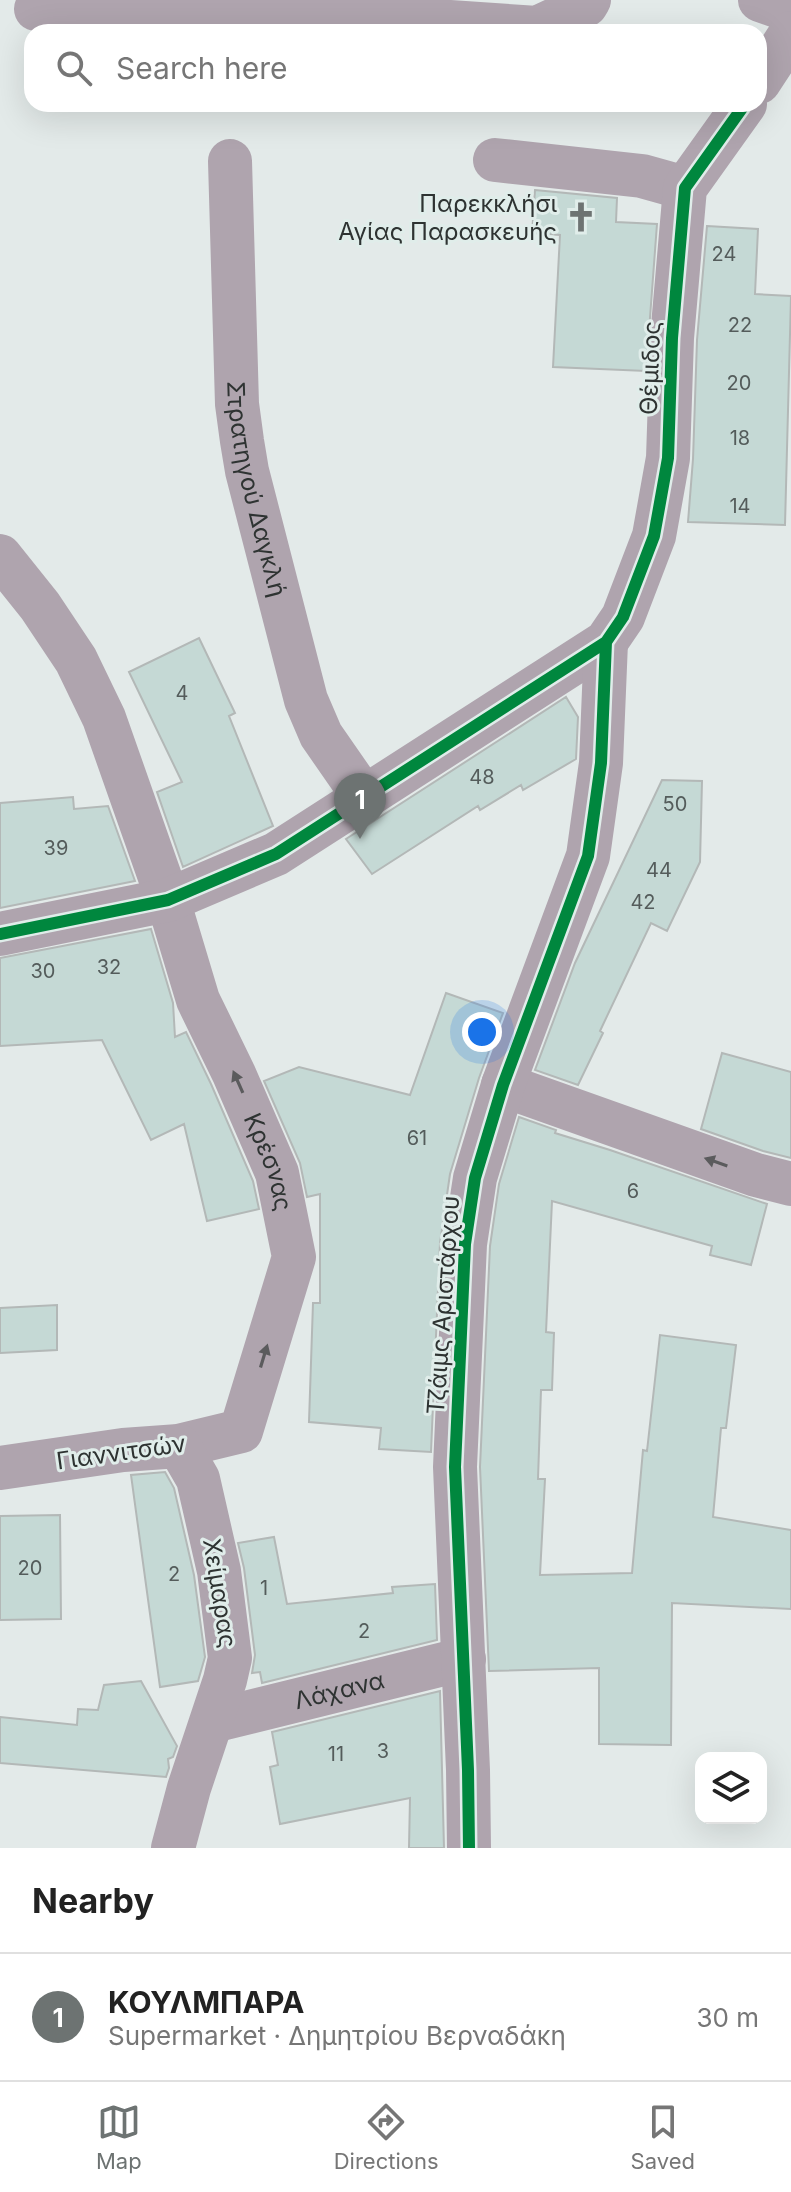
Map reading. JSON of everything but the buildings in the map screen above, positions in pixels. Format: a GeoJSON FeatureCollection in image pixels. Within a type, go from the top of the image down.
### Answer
{"type":"FeatureCollection","features":[{"type":"Feature","properties":{"kind":"street"},"geometry":{"type":"LineString","coordinates":[[546,24],[586,5],[589,0]]}},
{"type":"Feature","properties":{"kind":"street"},"geometry":{"type":"LineString","coordinates":[[760,0],[791,11]]}},
{"type":"Feature","properties":{"kind":"street"},"geometry":{"type":"LineString","coordinates":[[36,9],[306,12],[479,24]]}},
{"type":"Feature","properties":{"kind":"street"},"geometry":{"type":"LineString","coordinates":[[767,70],[791,33]]}},
{"type":"Feature","properties":{"kind":"street"},"geometry":{"type":"LineString","coordinates":[[495,160],[642,176],[685,188],[739,112]]}},
{"type":"Feature","properties":{"kind":"street","name":"Στρατηγού Δαγκλή"},"geometry":{"type":"LineString","coordinates":[[230,161],[237,404],[247,471],[306,700],[321,735],[364,797]]}},
{"type":"Feature","properties":{"kind":"street","name":"Θέμιδος"},"geometry":{"type":"LineString","coordinates":[[606,642],[623,617],[654,536],[668,458],[672,338],[685,188]]}},
{"type":"Feature","properties":{"kind":"street","name":"Κρέσνας"},"geometry":{"type":"LineString","coordinates":[[0,556],[40,606],[76,660],[104,718],[168,900],[198,1000],[277,1173],[294,1257],[241,1431]]}},
{"type":"Feature","properties":{"kind":"street"},"geometry":{"type":"LineString","coordinates":[[0,934],[168,900],[276,854],[606,642]]}},
{"type":"Feature","properties":{"kind":"street","name":"Τζάιμς Αριστάρχου"},"geometry":{"type":"LineString","coordinates":[[469,1848],[455,1467],[465,1244],[475,1178],[503,1085],[588,856],[601,763],[606,642]]}},
{"type":"Feature","properties":{"kind":"street"},"geometry":{"type":"LineString","coordinates":[[503,1085],[756,1175],[791,1184]]}},
{"type":"Feature","properties":{"kind":"street","name":"Γιαννιτσών"},"geometry":{"type":"LineString","coordinates":[[0,1468],[123,1450],[179,1446],[241,1431]]}},
{"type":"Feature","properties":{"kind":"street","name":"Χείμαρας"},"geometry":{"type":"LineString","coordinates":[[173,1848],[230,1658],[219,1571],[198,1479],[179,1446]]}},
{"type":"Feature","properties":{"kind":"street","name":"Λάχανα"},"geometry":{"type":"LineString","coordinates":[[213,1721],[464,1659]]}},
{"type":"Feature","properties":{"kind":"cycle path"},"geometry":{"type":"LineString","coordinates":[[0,934],[168,900],[276,854],[606,642],[623,617],[654,536],[668,458],[672,338],[685,188],[739,112]]}},
{"type":"Feature","properties":{"kind":"cycle path"},"geometry":{"type":"LineString","coordinates":[[469,1848],[455,1467],[465,1244],[475,1178],[503,1085],[588,856],[601,763],[606,642]]}},
{"type":"Feature","properties":{"kind":"place","name":"Παρεκκλήσι Αγίας Παρασκευής"},"geometry":{"type":"Point","coordinates":[581,217]}},
{"type":"Feature","properties":{"kind":"place","name":"ΚΟΥΛΜΠΑΡΑ"},"geometry":{"type":"Point","coordinates":[360,839]}}]}
